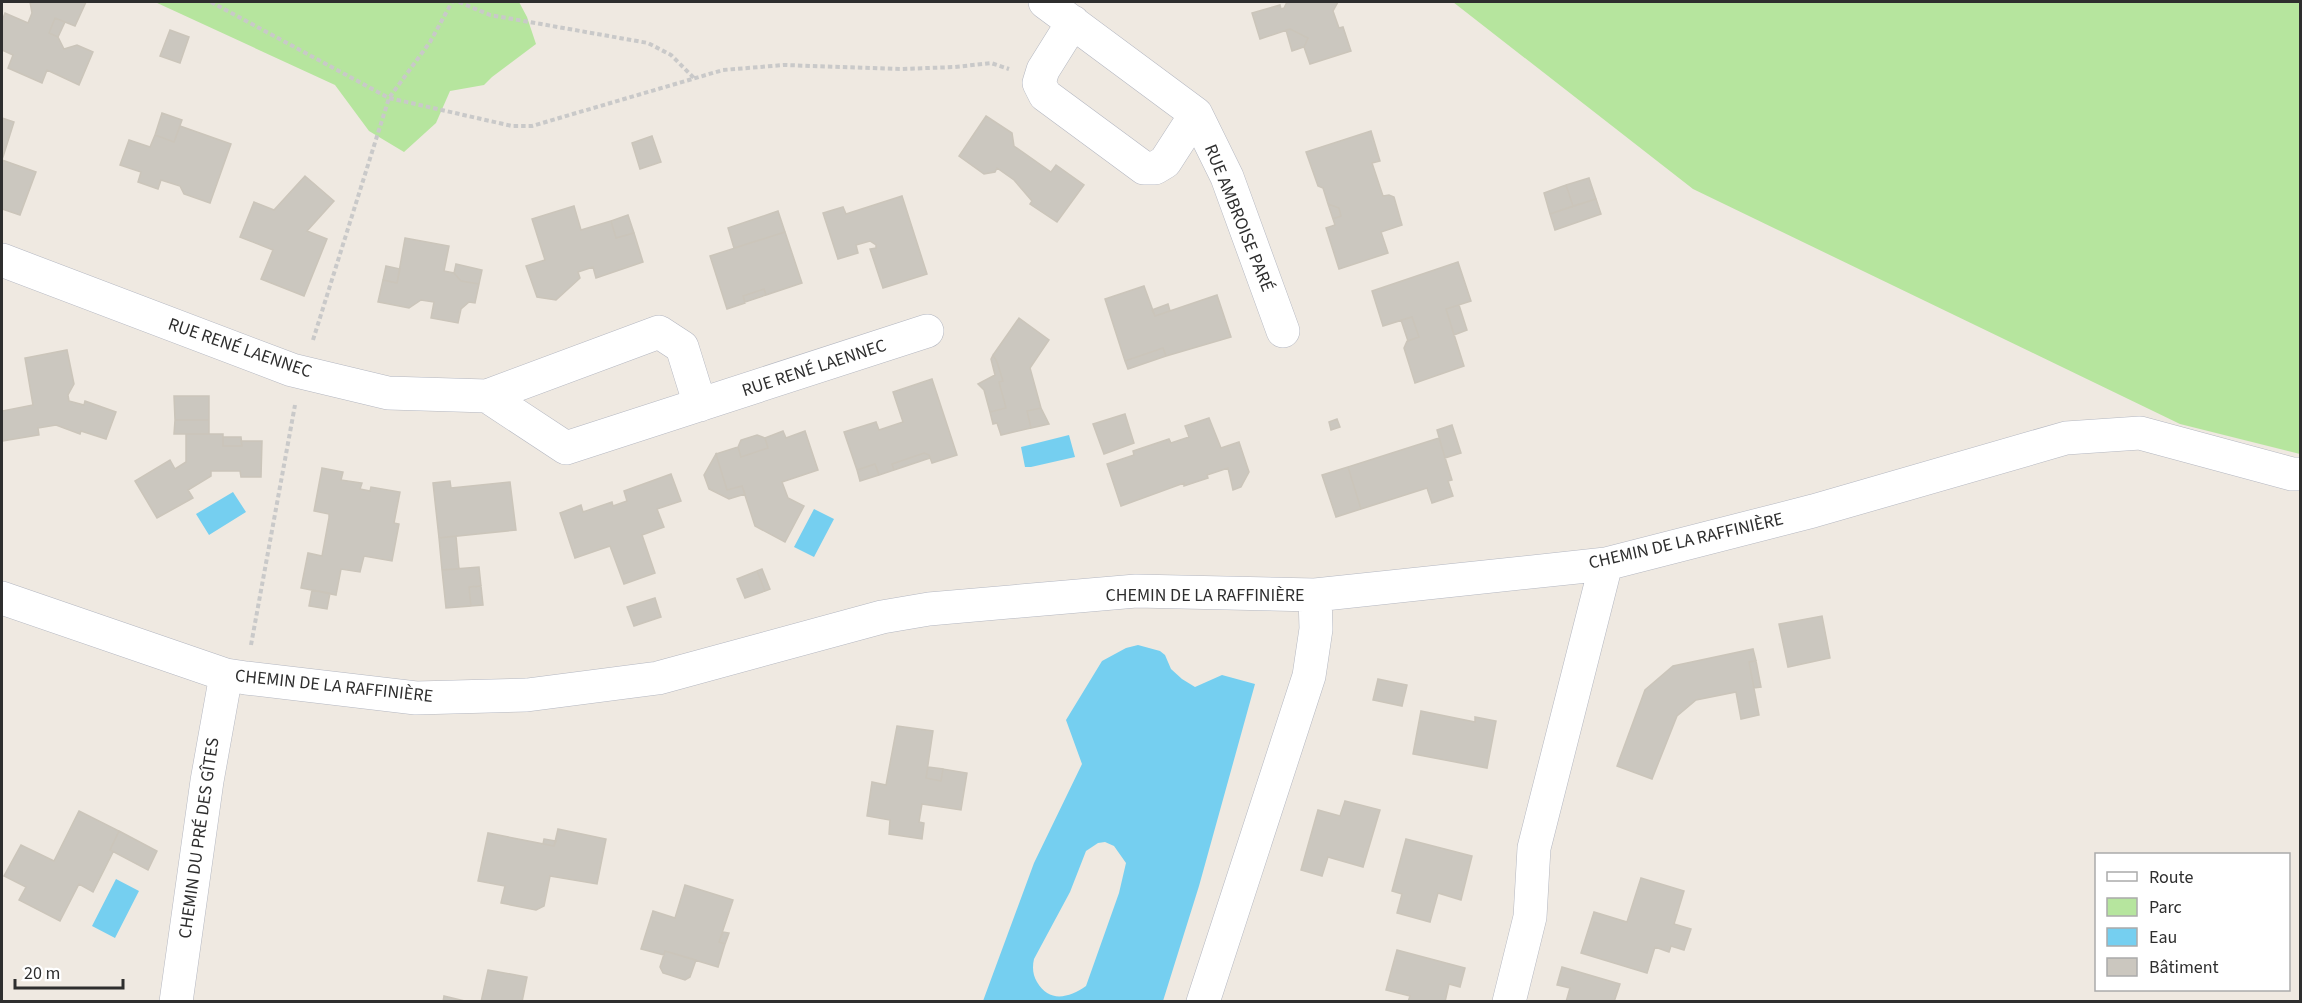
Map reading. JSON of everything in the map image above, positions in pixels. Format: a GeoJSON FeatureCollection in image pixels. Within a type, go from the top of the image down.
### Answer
{"type":"FeatureCollection","features":[{"type":"Feature","properties":{"kind":"street","name":"RUE AMBROISE PARÉ"},"geometry":{"type":"LineString","coordinates":[[1045,2],[1196,114],[1227,177],[1283,331]]}},
{"type":"Feature","properties":{"kind":"street"},"geometry":{"type":"LineString","coordinates":[[1073,22],[1043,70],[1039,83],[1045,95],[1144,168],[1155,168],[1165,162],[1196,114]]}},
{"type":"Feature","properties":{"kind":"street","name":"RUE RENÉ LAENNEC"},"geometry":{"type":"LineString","coordinates":[[2,260],[303,373],[388,393],[487,396],[659,332],[682,347],[700,405]]}},
{"type":"Feature","properties":{"kind":"street","name":"RUE RENÉ LAENNEC"},"geometry":{"type":"LineString","coordinates":[[487,396],[566,448],[927,331]]}},
{"type":"Feature","properties":{"kind":"street","name":"CHEMIN DE LA RAFFINIÈRE"},"geometry":{"type":"LineString","coordinates":[[2,598],[236,677],[416,698],[527,695],[658,678],[882,617],[929,609],[1136,591],[1315,595],[1606,564],[1813,511],[2066,438],[2140,433],[2292,474],[2301,474]]}},
{"type":"Feature","properties":{"kind":"street"},"geometry":{"type":"LineString","coordinates":[[1509,1002],[1530,917],[1534,848],[1606,564]]}},
{"type":"Feature","properties":{"kind":"street"},"geometry":{"type":"LineString","coordinates":[[1203,1002],[1309,676],[1316,629],[1315,595]]}},
{"type":"Feature","properties":{"kind":"street","name":"CHEMIN DU PRÉ DES GÎTES"},"geometry":{"type":"LineString","coordinates":[[176,1002],[207,781],[236,677]]}},
{"type":"Feature","properties":{"kind":"path"},"geometry":{"type":"LineString","coordinates":[[211,2],[389,98],[512,126],[532,126],[723,70],[784,65],[901,69],[955,68],[991,63],[1006,67],[1016,74],[1039,83]]}},
{"type":"Feature","properties":{"kind":"path"},"geometry":{"type":"LineString","coordinates":[[236,677],[303,373],[389,98],[430,42],[452,2]]}},
{"type":"Feature","properties":{"kind":"path"},"geometry":{"type":"LineString","coordinates":[[459,2],[490,15],[648,43],[671,56],[695,78]]}},
{"type":"Feature","properties":{"kind":"green space"},"geometry":{"type":"Polygon","coordinates":[[[155,2],[519,2],[536,44],[484,85],[450,91],[436,123],[404,152],[369,131],[335,85],[155,2]]]}},
{"type":"Feature","properties":{"kind":"green space"},"geometry":{"type":"Polygon","coordinates":[[[1453,2],[2300,2],[2300,454],[2180,424],[1693,189],[1453,2]]]}},
{"type":"Feature","properties":{"kind":"water"},"geometry":{"type":"Polygon","coordinates":[[[1069,435],[1075,457],[1025,467],[1021,447],[1069,435]]]}},
{"type":"Feature","properties":{"kind":"water"},"geometry":{"type":"Polygon","coordinates":[[[233,492],[246,512],[209,535],[196,514],[233,492]]]}},
{"type":"Feature","properties":{"kind":"water"},"geometry":{"type":"Polygon","coordinates":[[[814,509],[834,519],[814,557],[794,547],[814,509]]]}},
{"type":"Feature","properties":{"kind":"water"},"geometry":{"type":"Polygon","coordinates":[[[1138,645],[1160,651],[1165,655],[1171,669],[1195,687],[1222,675],[1255,684],[1199,886],[1163,1001],[983,1001],[1034,863],[1082,764],[1066,720],[1102,661],[1126,648],[1138,645]],[[1105,842],[1098,843],[1086,851],[1070,892],[1034,959],[1033,968],[1037,982],[1042,989],[1053,996],[1066,996],[1086,986],[1119,893],[1126,863],[1114,846],[1105,842]]]}},
{"type":"Feature","properties":{"kind":"water"},"geometry":{"type":"Polygon","coordinates":[[[116,879],[139,891],[115,938],[92,926],[116,879]]]}},
{"type":"Feature","properties":{"kind":"building"},"geometry":{"type":"Polygon","coordinates":[[[30,2],[86,2],[75,26],[55,18],[49,33],[58,37],[64,49],[77,45],[93,52],[79,85],[47,70],[42,83],[8,68],[13,55],[2,50],[2,21],[5,13],[28,23],[32,13],[30,2]]]}},
{"type":"Feature","properties":{"kind":"building"},"geometry":{"type":"Polygon","coordinates":[[[1287,2],[1338,2],[1333,11],[1339,28],[1343,27],[1351,51],[1310,64],[1304,47],[1308,38],[1290,29],[1260,39],[1252,13],[1280,5],[1281,9],[1287,2]]]}},
{"type":"Feature","properties":{"kind":"building"},"geometry":{"type":"Polygon","coordinates":[[[55,18],[65,22],[58,37],[49,33],[55,18]]]}},
{"type":"Feature","properties":{"kind":"building"},"geometry":{"type":"Polygon","coordinates":[[[1290,29],[1308,38],[1304,47],[1292,51],[1286,30],[1290,29]]]}},
{"type":"Feature","properties":{"kind":"building"},"geometry":{"type":"Polygon","coordinates":[[[170,30],[189,37],[180,63],[160,56],[170,30]]]}},
{"type":"Feature","properties":{"kind":"building"},"geometry":{"type":"Polygon","coordinates":[[[162,113],[182,120],[174,142],[155,135],[162,113]]]}},
{"type":"Feature","properties":{"kind":"building"},"geometry":{"type":"Polygon","coordinates":[[[986,116],[1012,133],[1014,146],[1051,172],[1056,165],[1084,185],[1057,222],[1030,204],[1032,201],[1014,180],[997,168],[995,172],[984,174],[959,156],[986,116]]]}},
{"type":"Feature","properties":{"kind":"building"},"geometry":{"type":"Polygon","coordinates":[[[2,118],[14,122],[2,160],[2,118]]]}},
{"type":"Feature","properties":{"kind":"building"},"geometry":{"type":"Polygon","coordinates":[[[180,126],[231,144],[210,203],[184,194],[180,186],[161,180],[158,189],[138,182],[141,172],[120,165],[129,140],[150,147],[155,135],[174,142],[180,126]]]}},
{"type":"Feature","properties":{"kind":"building"},"geometry":{"type":"Polygon","coordinates":[[[1371,131],[1380,161],[1372,163],[1383,196],[1394,197],[1402,225],[1381,232],[1388,253],[1339,269],[1326,228],[1335,225],[1333,219],[1341,216],[1339,208],[1328,204],[1323,188],[1318,186],[1306,152],[1371,131]]]}},
{"type":"Feature","properties":{"kind":"building"},"geometry":{"type":"Polygon","coordinates":[[[652,136],[661,162],[640,169],[632,143],[652,136]]]}},
{"type":"Feature","properties":{"kind":"building"},"geometry":{"type":"Polygon","coordinates":[[[2,160],[36,172],[20,215],[2,209],[2,160]]]}},
{"type":"Feature","properties":{"kind":"building"},"geometry":{"type":"Polygon","coordinates":[[[305,176],[334,201],[307,231],[327,239],[304,296],[261,279],[273,250],[240,237],[254,202],[274,210],[305,176]]]}},
{"type":"Feature","properties":{"kind":"building"},"geometry":{"type":"Polygon","coordinates":[[[1589,178],[1596,199],[1573,206],[1566,185],[1589,178]]]}},
{"type":"Feature","properties":{"kind":"building"},"geometry":{"type":"Polygon","coordinates":[[[1566,185],[1573,206],[1550,214],[1544,193],[1566,185]]]}},
{"type":"Feature","properties":{"kind":"building"},"geometry":{"type":"Polygon","coordinates":[[[902,196],[927,274],[883,288],[870,249],[876,248],[876,245],[870,241],[856,245],[858,253],[838,259],[823,213],[843,207],[846,214],[902,196]]]}},
{"type":"Feature","properties":{"kind":"building"},"geometry":{"type":"Polygon","coordinates":[[[1596,199],[1601,214],[1555,230],[1550,214],[1596,199]]]}},
{"type":"Feature","properties":{"kind":"building"},"geometry":{"type":"Polygon","coordinates":[[[1328,204],[1339,208],[1341,216],[1333,219],[1328,204]]]}},
{"type":"Feature","properties":{"kind":"building"},"geometry":{"type":"Polygon","coordinates":[[[574,206],[581,230],[611,221],[616,238],[634,233],[643,262],[596,278],[593,267],[578,272],[580,278],[556,300],[537,297],[526,266],[545,260],[532,219],[574,206]]]}},
{"type":"Feature","properties":{"kind":"building"},"geometry":{"type":"Polygon","coordinates":[[[778,211],[785,232],[734,248],[728,228],[778,211]]]}},
{"type":"Feature","properties":{"kind":"building"},"geometry":{"type":"Polygon","coordinates":[[[628,215],[634,233],[616,238],[611,221],[628,215]]]}},
{"type":"Feature","properties":{"kind":"building"},"geometry":{"type":"Polygon","coordinates":[[[785,232],[802,283],[766,295],[764,289],[743,296],[745,303],[727,309],[710,256],[785,232]]]}},
{"type":"Feature","properties":{"kind":"building"},"geometry":{"type":"Polygon","coordinates":[[[405,238],[449,246],[444,271],[454,273],[461,281],[479,284],[475,303],[469,302],[461,309],[458,323],[431,318],[434,302],[421,300],[409,308],[378,302],[383,280],[397,283],[405,238]]]}},
{"type":"Feature","properties":{"kind":"building"},"geometry":{"type":"Polygon","coordinates":[[[1458,262],[1471,301],[1446,309],[1464,366],[1415,383],[1404,348],[1407,341],[1419,337],[1412,317],[1383,326],[1372,291],[1458,262]]]}},
{"type":"Feature","properties":{"kind":"building"},"geometry":{"type":"Polygon","coordinates":[[[456,264],[482,270],[479,284],[461,281],[454,273],[456,264]]]}},
{"type":"Feature","properties":{"kind":"building"},"geometry":{"type":"Polygon","coordinates":[[[386,266],[400,269],[397,283],[383,280],[386,266]]]}},
{"type":"Feature","properties":{"kind":"building"},"geometry":{"type":"Polygon","coordinates":[[[1144,286],[1155,316],[1217,295],[1231,337],[1166,356],[1163,348],[1125,361],[1105,299],[1144,286]]]}},
{"type":"Feature","properties":{"kind":"building"},"geometry":{"type":"Polygon","coordinates":[[[764,289],[766,295],[745,302],[743,296],[764,289]]]}},
{"type":"Feature","properties":{"kind":"building"},"geometry":{"type":"Polygon","coordinates":[[[1168,304],[1170,311],[1155,316],[1152,310],[1168,304]]]}},
{"type":"Feature","properties":{"kind":"building"},"geometry":{"type":"Polygon","coordinates":[[[1459,305],[1467,330],[1454,335],[1446,309],[1459,305]]]}},
{"type":"Feature","properties":{"kind":"building"},"geometry":{"type":"Polygon","coordinates":[[[1412,317],[1419,337],[1408,341],[1401,320],[1412,317]]]}},
{"type":"Feature","properties":{"kind":"building"},"geometry":{"type":"Polygon","coordinates":[[[1019,318],[1049,340],[1030,368],[1041,408],[1027,411],[1031,428],[1001,435],[997,423],[993,424],[990,412],[1006,408],[999,382],[1003,381],[993,355],[1019,318]]]}},
{"type":"Feature","properties":{"kind":"building"},"geometry":{"type":"Polygon","coordinates":[[[1163,348],[1166,356],[1128,369],[1125,361],[1163,348]]]}},
{"type":"Feature","properties":{"kind":"building"},"geometry":{"type":"Polygon","coordinates":[[[67,350],[74,384],[68,395],[69,401],[84,405],[85,401],[116,412],[106,439],[81,431],[80,434],[56,425],[38,428],[39,435],[2,441],[2,411],[33,405],[25,358],[67,350]]]}},
{"type":"Feature","properties":{"kind":"building"},"geometry":{"type":"Polygon","coordinates":[[[993,355],[1003,381],[999,382],[1006,408],[990,412],[984,390],[978,384],[995,375],[991,359],[993,355]]]}},
{"type":"Feature","properties":{"kind":"building"},"geometry":{"type":"Polygon","coordinates":[[[932,379],[957,455],[932,463],[929,455],[924,453],[892,464],[894,470],[879,475],[875,464],[857,470],[844,432],[876,422],[879,430],[903,422],[893,392],[932,379]]]}},
{"type":"Feature","properties":{"kind":"building"},"geometry":{"type":"Polygon","coordinates":[[[174,396],[209,396],[209,420],[175,420],[174,396]]]}},
{"type":"Feature","properties":{"kind":"building"},"geometry":{"type":"Polygon","coordinates":[[[1041,408],[1049,424],[1031,428],[1027,411],[1041,408]]]}},
{"type":"Feature","properties":{"kind":"building"},"geometry":{"type":"Polygon","coordinates":[[[1125,414],[1134,443],[1104,454],[1093,424],[1125,414]]]}},
{"type":"Feature","properties":{"kind":"building"},"geometry":{"type":"Polygon","coordinates":[[[1209,418],[1221,448],[1239,442],[1249,472],[1241,487],[1233,490],[1228,468],[1207,475],[1208,478],[1184,486],[1184,483],[1121,506],[1107,464],[1134,455],[1133,451],[1169,439],[1171,443],[1189,437],[1185,426],[1209,418]]]}},
{"type":"Feature","properties":{"kind":"building"},"geometry":{"type":"Polygon","coordinates":[[[1337,419],[1340,427],[1331,430],[1329,422],[1337,419]]]}},
{"type":"Feature","properties":{"kind":"building"},"geometry":{"type":"Polygon","coordinates":[[[175,420],[209,420],[209,434],[174,434],[175,420]]]}},
{"type":"Feature","properties":{"kind":"building"},"geometry":{"type":"Polygon","coordinates":[[[1452,425],[1461,453],[1445,458],[1437,430],[1452,425]]]}},
{"type":"Feature","properties":{"kind":"building"},"geometry":{"type":"Polygon","coordinates":[[[783,431],[786,438],[805,431],[818,470],[782,482],[788,498],[804,506],[785,542],[755,526],[742,486],[727,490],[716,454],[738,447],[741,457],[768,448],[765,438],[783,431]]]}},
{"type":"Feature","properties":{"kind":"building"},"geometry":{"type":"Polygon","coordinates":[[[186,434],[223,434],[223,446],[242,446],[241,441],[262,441],[261,477],[241,477],[240,471],[211,471],[211,476],[188,490],[193,498],[157,518],[135,481],[170,460],[175,469],[186,462],[186,434]]]}},
{"type":"Feature","properties":{"kind":"building"},"geometry":{"type":"Polygon","coordinates":[[[757,435],[765,438],[768,448],[741,457],[738,447],[741,440],[757,435]]]}},
{"type":"Feature","properties":{"kind":"building"},"geometry":{"type":"Polygon","coordinates":[[[223,437],[241,437],[242,446],[223,446],[223,437]]]}},
{"type":"Feature","properties":{"kind":"building"},"geometry":{"type":"Polygon","coordinates":[[[1439,438],[1452,480],[1448,481],[1453,496],[1432,503],[1427,488],[1361,509],[1348,467],[1439,438]]]}},
{"type":"Feature","properties":{"kind":"building"},"geometry":{"type":"Polygon","coordinates":[[[924,453],[930,458],[894,470],[892,464],[924,453]]]}},
{"type":"Feature","properties":{"kind":"building"},"geometry":{"type":"Polygon","coordinates":[[[716,454],[727,490],[742,486],[745,494],[729,499],[709,489],[704,475],[716,454]]]}},
{"type":"Feature","properties":{"kind":"building"},"geometry":{"type":"Polygon","coordinates":[[[875,464],[879,475],[860,481],[857,470],[875,464]]]}},
{"type":"Feature","properties":{"kind":"building"},"geometry":{"type":"Polygon","coordinates":[[[1348,467],[1361,509],[1336,517],[1322,475],[1348,467]]]}},
{"type":"Feature","properties":{"kind":"building"},"geometry":{"type":"Polygon","coordinates":[[[322,468],[343,472],[341,480],[362,483],[360,489],[370,491],[371,487],[400,492],[394,523],[399,524],[392,561],[364,556],[360,572],[341,569],[336,595],[301,588],[308,553],[322,556],[329,518],[329,514],[314,511],[322,468]]]}},
{"type":"Feature","properties":{"kind":"building"},"geometry":{"type":"Polygon","coordinates":[[[671,474],[681,501],[657,509],[664,527],[642,535],[655,573],[624,584],[610,546],[575,558],[560,513],[581,505],[583,512],[612,502],[613,506],[627,501],[624,491],[671,474]]]}},
{"type":"Feature","properties":{"kind":"building"},"geometry":{"type":"Polygon","coordinates":[[[450,481],[451,488],[510,482],[516,530],[439,538],[433,483],[450,481]]]}},
{"type":"Feature","properties":{"kind":"building"},"geometry":{"type":"Polygon","coordinates":[[[456,536],[459,569],[442,570],[439,538],[456,536]]]}},
{"type":"Feature","properties":{"kind":"building"},"geometry":{"type":"Polygon","coordinates":[[[479,567],[481,586],[469,587],[471,606],[446,608],[442,570],[479,567]]]}},
{"type":"Feature","properties":{"kind":"building"},"geometry":{"type":"Polygon","coordinates":[[[762,569],[770,589],[765,591],[757,571],[762,569]]]}},
{"type":"Feature","properties":{"kind":"building"},"geometry":{"type":"Polygon","coordinates":[[[757,571],[765,591],[745,598],[737,579],[757,571]]]}},
{"type":"Feature","properties":{"kind":"building"},"geometry":{"type":"Polygon","coordinates":[[[481,586],[483,605],[471,606],[469,587],[481,586]]]}},
{"type":"Feature","properties":{"kind":"building"},"geometry":{"type":"Polygon","coordinates":[[[312,590],[330,593],[327,609],[309,606],[312,590]]]}},
{"type":"Feature","properties":{"kind":"building"},"geometry":{"type":"Polygon","coordinates":[[[655,598],[661,617],[634,626],[627,607],[655,598]]]}},
{"type":"Feature","properties":{"kind":"building"},"geometry":{"type":"Polygon","coordinates":[[[1822,616],[1830,658],[1788,667],[1779,624],[1822,616]]]}},
{"type":"Feature","properties":{"kind":"building"},"geometry":{"type":"Polygon","coordinates":[[[1753,649],[1756,661],[1749,662],[1759,715],[1741,719],[1736,692],[1696,700],[1677,716],[1652,779],[1617,766],[1645,690],[1673,666],[1753,649]]]}},
{"type":"Feature","properties":{"kind":"building"},"geometry":{"type":"Polygon","coordinates":[[[1756,661],[1761,687],[1754,688],[1749,662],[1756,661]]]}},
{"type":"Feature","properties":{"kind":"building"},"geometry":{"type":"Polygon","coordinates":[[[1378,679],[1407,685],[1402,706],[1373,700],[1378,679]]]}},
{"type":"Feature","properties":{"kind":"building"},"geometry":{"type":"Polygon","coordinates":[[[1421,711],[1475,722],[1475,717],[1496,721],[1487,768],[1413,754],[1421,711]]]}},
{"type":"Feature","properties":{"kind":"building"},"geometry":{"type":"Polygon","coordinates":[[[897,726],[933,731],[926,778],[941,781],[943,769],[967,773],[961,810],[922,804],[919,822],[924,823],[922,839],[889,834],[890,820],[867,816],[872,782],[886,785],[897,726]]]}},
{"type":"Feature","properties":{"kind":"building"},"geometry":{"type":"Polygon","coordinates":[[[928,767],[943,769],[941,781],[926,778],[928,767]]]}},
{"type":"Feature","properties":{"kind":"building"},"geometry":{"type":"Polygon","coordinates":[[[1345,801],[1380,810],[1363,867],[1328,857],[1322,876],[1301,870],[1318,810],[1340,816],[1345,801]]]}},
{"type":"Feature","properties":{"kind":"building"},"geometry":{"type":"Polygon","coordinates":[[[79,811],[119,831],[110,850],[113,852],[93,892],[79,884],[60,921],[19,900],[26,887],[4,876],[21,845],[54,861],[79,811]]]}},
{"type":"Feature","properties":{"kind":"building"},"geometry":{"type":"Polygon","coordinates":[[[558,829],[606,839],[597,884],[550,876],[544,906],[536,910],[501,903],[505,886],[478,881],[488,833],[554,846],[558,829]]]}},
{"type":"Feature","properties":{"kind":"building"},"geometry":{"type":"Polygon","coordinates":[[[119,831],[157,851],[148,870],[110,850],[119,831]]]}},
{"type":"Feature","properties":{"kind":"building"},"geometry":{"type":"Polygon","coordinates":[[[544,839],[556,841],[554,846],[543,844],[544,839]]]}},
{"type":"Feature","properties":{"kind":"building"},"geometry":{"type":"Polygon","coordinates":[[[1406,839],[1472,856],[1461,900],[1438,893],[1430,922],[1397,913],[1402,894],[1392,891],[1406,839]]]}},
{"type":"Feature","properties":{"kind":"building"},"geometry":{"type":"Polygon","coordinates":[[[1641,878],[1684,891],[1674,924],[1691,929],[1684,950],[1671,946],[1669,952],[1655,947],[1647,973],[1581,953],[1594,912],[1627,922],[1641,878]]]}},
{"type":"Feature","properties":{"kind":"building"},"geometry":{"type":"Polygon","coordinates":[[[685,885],[733,900],[719,942],[725,944],[718,967],[665,951],[664,955],[641,949],[653,911],[675,918],[685,885]]]}},
{"type":"Feature","properties":{"kind":"building"},"geometry":{"type":"Polygon","coordinates":[[[723,932],[729,933],[725,944],[719,942],[723,932]]]}},
{"type":"Feature","properties":{"kind":"building"},"geometry":{"type":"Polygon","coordinates":[[[1397,950],[1465,968],[1460,987],[1449,984],[1445,1002],[1408,1002],[1410,996],[1386,990],[1397,950]]]}},
{"type":"Feature","properties":{"kind":"building"},"geometry":{"type":"Polygon","coordinates":[[[665,951],[696,960],[690,977],[685,980],[663,973],[660,967],[665,951]]]}},
{"type":"Feature","properties":{"kind":"building"},"geometry":{"type":"Polygon","coordinates":[[[1562,967],[1620,984],[1614,1002],[1566,1002],[1570,988],[1557,985],[1562,967]]]}},
{"type":"Feature","properties":{"kind":"building"},"geometry":{"type":"Polygon","coordinates":[[[488,970],[527,977],[522,1002],[481,1002],[488,970]]]}},
{"type":"Feature","properties":{"kind":"building"},"geometry":{"type":"Polygon","coordinates":[[[444,996],[469,1002],[443,1002],[444,996]]]}}]}
